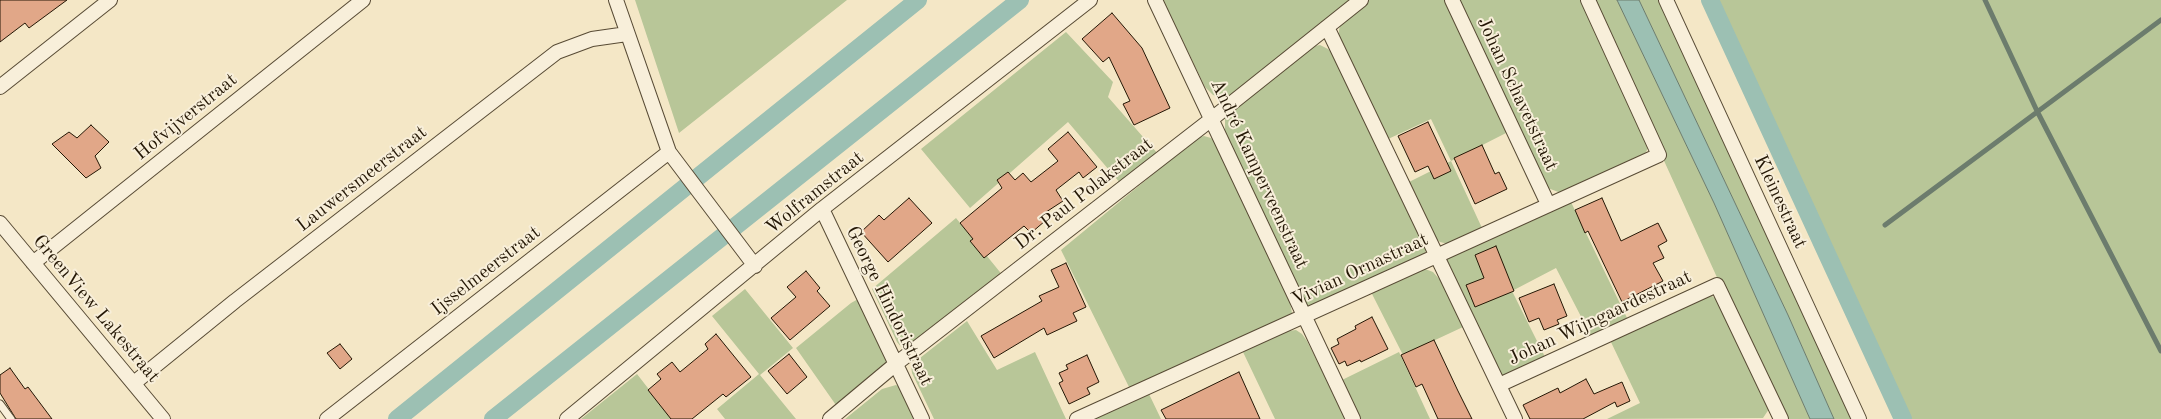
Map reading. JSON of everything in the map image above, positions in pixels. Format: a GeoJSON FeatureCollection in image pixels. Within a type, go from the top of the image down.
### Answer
{"type":"FeatureCollection","features":[{"type":"Feature","properties":{"kind":"street"},"geometry":{"type":"LineString","coordinates":[[0,87],[110,0]]}},
{"type":"Feature","properties":{"kind":"street","name":"Hofvijverstraat"},"geometry":{"type":"LineString","coordinates":[[33,263],[362,0]]}},
{"type":"Feature","properties":{"kind":"street"},"geometry":{"type":"LineString","coordinates":[[616,0],[669,152],[751,261]]}},
{"type":"Feature","properties":{"kind":"street","name":"Wolframstraat"},"geometry":{"type":"LineString","coordinates":[[568,419],[751,261],[822,209],[1090,0]]}},
{"type":"Feature","properties":{"kind":"street","name":"André Kamperveenstraat"},"geometry":{"type":"LineString","coordinates":[[1156,0],[1353,419]]}},
{"type":"Feature","properties":{"kind":"street","name":"Dr. Paul Polakstraat"},"geometry":{"type":"LineString","coordinates":[[830,419],[897,363],[1213,118],[1361,0]]}},
{"type":"Feature","properties":{"kind":"street","name":"Johan Schavetstraat"},"geometry":{"type":"LineString","coordinates":[[1452,0],[1548,204]]}},
{"type":"Feature","properties":{"kind":"street","name":"Vivian Ornastraat"},"geometry":{"type":"LineString","coordinates":[[1076,419],[1659,155],[1588,0]]}},
{"type":"Feature","properties":{"kind":"street","name":"Kleinestraat"},"geometry":{"type":"LineString","coordinates":[[1666,0],[1859,419]]}},
{"type":"Feature","properties":{"kind":"street"},"geometry":{"type":"LineString","coordinates":[[1327,27],[1515,419]]}},
{"type":"Feature","properties":{"kind":"street","name":"Lauwersmeerstraat"},"geometry":{"type":"LineString","coordinates":[[134,383],[251,288],[557,52],[592,39],[627,34]]}},
{"type":"Feature","properties":{"kind":"street","name":"Ijsselmeerstraat"},"geometry":{"type":"LineString","coordinates":[[327,419],[669,152]]}},
{"type":"Feature","properties":{"kind":"street","name":"George Hindoristraat"},"geometry":{"type":"LineString","coordinates":[[822,209],[897,363],[922,419]]}},
{"type":"Feature","properties":{"kind":"street","name":"GreenView Lakestraat"},"geometry":{"type":"LineString","coordinates":[[0,223],[163,419]]}},
{"type":"Feature","properties":{"kind":"street","name":"Johan Wijngaardestraat"},"geometry":{"type":"LineString","coordinates":[[1499,385],[1717,286],[1778,418]]}},
{"type":"Feature","properties":{"kind":"lane"},"geometry":{"type":"LineString","coordinates":[[0,404],[11,419]]}},
{"type":"Feature","properties":{"kind":"green space"},"geometry":{"type":"Polygon","coordinates":[[[635,0],[847,0],[679,133],[635,0]]]}},
{"type":"Feature","properties":{"kind":"green space"},"geometry":{"type":"Polygon","coordinates":[[[1163,0],[1354,0],[1234,94],[1224,98],[1213,95],[1205,87],[1163,0]]]}},
{"type":"Feature","properties":{"kind":"green space"},"geometry":{"type":"Polygon","coordinates":[[[1369,0],[1447,0],[1508,132],[1451,161],[1431,119],[1386,140],[1339,38],[1341,22],[1369,0]]]}},
{"type":"Feature","properties":{"kind":"green space"},"geometry":{"type":"Polygon","coordinates":[[[1456,0],[1585,0],[1649,146],[1645,154],[1561,193],[1545,187],[1456,0]]]}},
{"type":"Feature","properties":{"kind":"green space"},"geometry":{"type":"Polygon","coordinates":[[[1591,0],[1617,0],[1714,203],[1810,419],[1784,419],[1720,284],[1591,0]]]}},
{"type":"Feature","properties":{"kind":"green space"},"geometry":{"type":"Polygon","coordinates":[[[1639,0],[1661,0],[1852,419],[1834,419],[1788,315],[1639,0]]]}},
{"type":"Feature","properties":{"kind":"green space"},"geometry":{"type":"Polygon","coordinates":[[[1710,0],[2161,0],[2161,419],[1903,419],[1710,0]]]}},
{"type":"Feature","properties":{"kind":"green space"},"geometry":{"type":"Polygon","coordinates":[[[1066,32],[1113,82],[1108,97],[1158,154],[1121,184],[1068,122],[970,208],[921,149],[1066,32]]]}},
{"type":"Feature","properties":{"kind":"green space"},"geometry":{"type":"Polygon","coordinates":[[[1320,45],[1336,56],[1426,244],[1426,251],[1423,257],[1309,310],[1225,131],[1225,118],[1232,109],[1310,47],[1320,45]]]}},
{"type":"Feature","properties":{"kind":"green space"},"geometry":{"type":"Polygon","coordinates":[[[1204,136],[1211,138],[1217,144],[1290,302],[1292,313],[1286,320],[1131,391],[1061,250],[1197,138],[1204,136]]]}},
{"type":"Feature","properties":{"kind":"green space"},"geometry":{"type":"Polygon","coordinates":[[[1451,161],[1482,228],[1448,244],[1440,242],[1434,237],[1409,182],[1451,161]]]}},
{"type":"Feature","properties":{"kind":"green space"},"geometry":{"type":"Polygon","coordinates":[[[1570,200],[1628,320],[1592,338],[1556,268],[1512,291],[1546,359],[1501,376],[1446,266],[1447,258],[1570,200]]]}},
{"type":"Feature","properties":{"kind":"green space"},"geometry":{"type":"Polygon","coordinates":[[[956,218],[1004,277],[909,351],[902,348],[897,342],[872,289],[956,218]]]}},
{"type":"Feature","properties":{"kind":"green space"},"geometry":{"type":"Polygon","coordinates":[[[1425,269],[1433,272],[1441,281],[1463,327],[1403,355],[1371,292],[1425,269]]]}},
{"type":"Feature","properties":{"kind":"green space"},"geometry":{"type":"Polygon","coordinates":[[[745,289],[793,348],[760,375],[796,419],[725,419],[717,409],[759,374],[712,316],[745,289]]]}},
{"type":"Feature","properties":{"kind":"green space"},"geometry":{"type":"Polygon","coordinates":[[[1712,296],[1722,304],[1769,409],[1763,418],[1607,419],[1640,403],[1610,340],[1701,297],[1712,296]]]}},
{"type":"Feature","properties":{"kind":"green space"},"geometry":{"type":"Polygon","coordinates":[[[860,298],[892,364],[838,408],[796,348],[851,303],[860,298]]]}},
{"type":"Feature","properties":{"kind":"green space"},"geometry":{"type":"Polygon","coordinates":[[[967,321],[997,370],[1035,352],[1066,419],[934,419],[912,373],[911,365],[967,321]]]}},
{"type":"Feature","properties":{"kind":"green space"},"geometry":{"type":"Polygon","coordinates":[[[1296,330],[1307,341],[1346,419],[1275,419],[1243,352],[1288,331],[1296,330]]]}},
{"type":"Feature","properties":{"kind":"green space"},"geometry":{"type":"Polygon","coordinates":[[[1399,352],[1430,419],[1361,419],[1342,380],[1399,352]]]}},
{"type":"Feature","properties":{"kind":"green space"},"geometry":{"type":"Polygon","coordinates":[[[637,374],[672,419],[581,419],[637,374]]]}},
{"type":"Feature","properties":{"kind":"green space"},"geometry":{"type":"Polygon","coordinates":[[[896,385],[903,389],[917,419],[845,419],[882,389],[896,385]]]}},
{"type":"Feature","properties":{"kind":"green space"},"geometry":{"type":"Polygon","coordinates":[[[1149,394],[1161,419],[1094,419],[1149,394]]]}},
{"type":"Feature","properties":{"kind":"water"},"geometry":{"type":"Polygon","coordinates":[[[1617,0],[1639,0],[1788,315],[1834,419],[1810,419],[1714,203],[1617,0]]]}},
{"type":"Feature","properties":{"kind":"building"},"geometry":{"type":"Polygon","coordinates":[[[0,0],[67,0],[29,28],[25,23],[0,42],[0,0]]]}},
{"type":"Feature","properties":{"kind":"building"},"geometry":{"type":"Polygon","coordinates":[[[1112,13],[1142,48],[1170,108],[1134,125],[1123,104],[1130,101],[1109,57],[1103,62],[1082,39],[1112,13]]]}},
{"type":"Feature","properties":{"kind":"building"},"geometry":{"type":"Polygon","coordinates":[[[1428,122],[1451,171],[1434,179],[1428,166],[1415,172],[1398,136],[1428,122]]]}},
{"type":"Feature","properties":{"kind":"building"},"geometry":{"type":"Polygon","coordinates":[[[91,125],[109,142],[95,156],[101,168],[86,178],[52,144],[69,132],[77,138],[91,125]]]}},
{"type":"Feature","properties":{"kind":"building"},"geometry":{"type":"Polygon","coordinates":[[[1068,132],[1097,167],[1083,178],[1079,172],[1056,190],[1063,201],[1040,216],[1045,221],[1031,233],[1024,226],[984,258],[970,241],[973,239],[960,223],[1002,188],[997,180],[1008,172],[1015,180],[1023,173],[1031,182],[1058,161],[1048,149],[1068,132]]]}},
{"type":"Feature","properties":{"kind":"building"},"geometry":{"type":"Polygon","coordinates":[[[1482,145],[1495,174],[1499,172],[1507,189],[1475,204],[1454,158],[1482,145]]]}},
{"type":"Feature","properties":{"kind":"building"},"geometry":{"type":"Polygon","coordinates":[[[909,198],[932,223],[888,262],[861,232],[879,215],[884,220],[909,198]]]}},
{"type":"Feature","properties":{"kind":"building"},"geometry":{"type":"Polygon","coordinates":[[[1602,198],[1621,241],[1658,223],[1667,241],[1658,246],[1664,258],[1653,263],[1663,281],[1622,302],[1588,231],[1585,233],[1575,210],[1602,198]]]}},
{"type":"Feature","properties":{"kind":"building"},"geometry":{"type":"Polygon","coordinates":[[[1496,246],[1514,291],[1475,307],[1466,285],[1484,278],[1475,255],[1496,246]]]}},
{"type":"Feature","properties":{"kind":"building"},"geometry":{"type":"Polygon","coordinates":[[[1066,263],[1086,307],[1073,313],[1077,321],[1047,335],[1044,328],[994,358],[981,336],[1042,301],[1039,296],[1059,287],[1051,270],[1066,263]]]}},
{"type":"Feature","properties":{"kind":"building"},"geometry":{"type":"Polygon","coordinates":[[[806,271],[820,288],[817,291],[830,306],[790,340],[771,318],[796,297],[787,287],[806,271]]]}},
{"type":"Feature","properties":{"kind":"building"},"geometry":{"type":"Polygon","coordinates":[[[1554,284],[1567,316],[1557,320],[1559,324],[1544,330],[1539,318],[1529,322],[1519,298],[1554,284]]]}},
{"type":"Feature","properties":{"kind":"building"},"geometry":{"type":"Polygon","coordinates":[[[1372,317],[1388,349],[1361,362],[1360,360],[1347,366],[1345,361],[1339,364],[1331,348],[1339,344],[1337,339],[1356,329],[1355,326],[1372,317]]]}},
{"type":"Feature","properties":{"kind":"building"},"geometry":{"type":"Polygon","coordinates":[[[716,334],[751,377],[726,397],[723,394],[692,419],[671,419],[648,390],[661,379],[657,374],[672,362],[680,372],[708,349],[705,344],[716,334]]]}},
{"type":"Feature","properties":{"kind":"building"},"geometry":{"type":"Polygon","coordinates":[[[1434,340],[1472,419],[1438,419],[1422,384],[1416,387],[1401,355],[1434,340]]]}},
{"type":"Feature","properties":{"kind":"building"},"geometry":{"type":"Polygon","coordinates":[[[340,344],[352,359],[340,369],[327,353],[340,344]]]}},
{"type":"Feature","properties":{"kind":"building"},"geometry":{"type":"Polygon","coordinates":[[[789,354],[807,377],[787,394],[768,371],[789,354]]]}},
{"type":"Feature","properties":{"kind":"building"},"geometry":{"type":"Polygon","coordinates":[[[1087,355],[1099,382],[1087,388],[1090,394],[1069,404],[1059,383],[1063,381],[1059,373],[1068,369],[1066,365],[1087,355]]]}},
{"type":"Feature","properties":{"kind":"building"},"geometry":{"type":"Polygon","coordinates":[[[10,368],[25,389],[28,387],[52,419],[16,419],[0,393],[0,375],[10,368]]]}},
{"type":"Feature","properties":{"kind":"building"},"geometry":{"type":"Polygon","coordinates":[[[1239,372],[1260,419],[1166,419],[1161,410],[1239,372]]]}},
{"type":"Feature","properties":{"kind":"building"},"geometry":{"type":"Polygon","coordinates":[[[1586,379],[1594,394],[1622,382],[1630,401],[1617,407],[1615,402],[1583,419],[1530,419],[1523,405],[1558,388],[1560,393],[1586,379]]]}},
{"type":"Feature","properties":{"kind":"waterway"},"geometry":{"type":"LineString","coordinates":[[397,419],[918,0]]}},
{"type":"Feature","properties":{"kind":"waterway"},"geometry":{"type":"LineString","coordinates":[[493,419],[1020,0]]}},
{"type":"Feature","properties":{"kind":"waterway"},"geometry":{"type":"LineString","coordinates":[[1710,0],[1903,419]]}},
{"type":"Feature","properties":{"kind":"waterway"},"geometry":{"type":"LineString","coordinates":[[1985,0],[2037,111],[2161,351]]}},
{"type":"Feature","properties":{"kind":"waterway"},"geometry":{"type":"LineString","coordinates":[[1885,225],[2161,20]]}}]}
